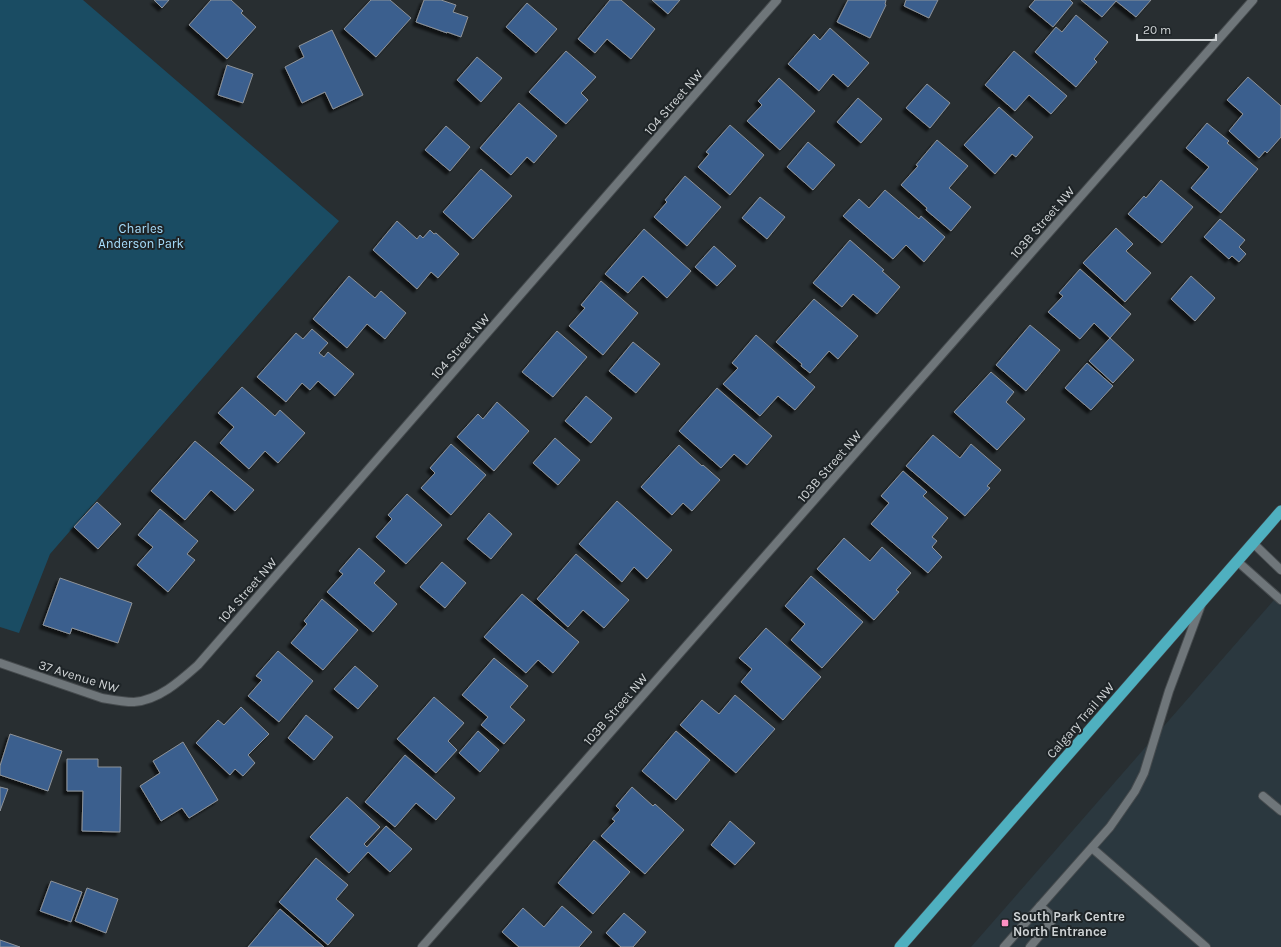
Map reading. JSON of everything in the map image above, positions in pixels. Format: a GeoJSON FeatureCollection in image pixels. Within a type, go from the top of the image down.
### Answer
{"type":"FeatureCollection","features":[{"type":"Feature","properties":{"kind":"highway","name":"Calgary Trail NW"},"geometry":{"type":"LineString","coordinates":[[900,947],[1281,511]]}},
{"type":"Feature","properties":{"kind":"street","name":"104 Street NW"},"geometry":{"type":"LineString","coordinates":[[152,698],[168,689],[198,665],[777,0]]}},
{"type":"Feature","properties":{"kind":"street","name":"103B Street NW"},"geometry":{"type":"LineString","coordinates":[[422,947],[1253,0]]}},
{"type":"Feature","properties":{"kind":"street"},"geometry":{"type":"LineString","coordinates":[[1253,543],[1281,570]]}},
{"type":"Feature","properties":{"kind":"street"},"geometry":{"type":"LineString","coordinates":[[1237,561],[1281,600]]}},
{"type":"Feature","properties":{"kind":"street"},"geometry":{"type":"LineString","coordinates":[[1004,947],[1110,827],[1124,809],[1135,791],[1144,773],[1169,691],[1203,601]]}},
{"type":"Feature","properties":{"kind":"street","name":"37 Avenue NW"},"geometry":{"type":"LineString","coordinates":[[0,663],[102,698],[134,702],[152,698]]}},
{"type":"Feature","properties":{"kind":"street"},"geometry":{"type":"LineString","coordinates":[[1263,796],[1281,811]]}},
{"type":"Feature","properties":{"kind":"street"},"geometry":{"type":"LineString","coordinates":[[1092,848],[1206,947]]}},
{"type":"Feature","properties":{"kind":"street"},"geometry":{"type":"LineString","coordinates":[[1030,947],[1054,918],[1040,906]]}},
{"type":"Feature","properties":{"kind":"shaded area"},"geometry":{"type":"Polygon","coordinates":[[[1281,592],[1281,947],[971,947],[1281,592]]]}},
{"type":"Feature","properties":{"kind":"green space","name":"Charles Anderson Park"},"geometry":{"type":"Polygon","coordinates":[[[0,0],[83,0],[339,221],[50,554],[19,633],[0,627],[0,0]]]}},
{"type":"Feature","properties":{"kind":"building"},"geometry":{"type":"Polygon","coordinates":[[[154,0],[169,0],[162,8],[154,0]]]}},
{"type":"Feature","properties":{"kind":"building"},"geometry":{"type":"Polygon","coordinates":[[[211,0],[231,0],[243,11],[241,13],[256,27],[227,59],[189,25],[211,0]]]}},
{"type":"Feature","properties":{"kind":"building"},"geometry":{"type":"Polygon","coordinates":[[[371,0],[390,0],[411,18],[376,57],[344,29],[371,0]]]}},
{"type":"Feature","properties":{"kind":"building"},"geometry":{"type":"Polygon","coordinates":[[[424,0],[441,0],[456,5],[453,12],[468,17],[461,37],[416,22],[424,0]]]}},
{"type":"Feature","properties":{"kind":"building"},"geometry":{"type":"Polygon","coordinates":[[[610,0],[621,0],[655,29],[631,59],[607,39],[595,53],[578,39],[610,0]]]}},
{"type":"Feature","properties":{"kind":"building"},"geometry":{"type":"Polygon","coordinates":[[[652,0],[680,0],[668,14],[652,0]]]}},
{"type":"Feature","properties":{"kind":"building"},"geometry":{"type":"Polygon","coordinates":[[[848,0],[886,0],[886,5],[870,38],[837,22],[848,0]]]}},
{"type":"Feature","properties":{"kind":"building"},"geometry":{"type":"Polygon","coordinates":[[[906,0],[938,0],[929,18],[904,6],[906,0]]]}},
{"type":"Feature","properties":{"kind":"building"},"geometry":{"type":"Polygon","coordinates":[[[1035,0],[1070,0],[1073,3],[1053,27],[1029,7],[1035,0]]]}},
{"type":"Feature","properties":{"kind":"building"},"geometry":{"type":"Polygon","coordinates":[[[1081,0],[1151,0],[1136,17],[1116,1],[1102,17],[1081,0]]]}},
{"type":"Feature","properties":{"kind":"building"},"geometry":{"type":"Polygon","coordinates":[[[527,3],[557,29],[536,53],[506,27],[527,3]]]}},
{"type":"Feature","properties":{"kind":"building"},"geometry":{"type":"Polygon","coordinates":[[[1076,15],[1108,42],[1094,59],[1097,62],[1076,87],[1035,52],[1056,27],[1062,32],[1076,15]]]}},
{"type":"Feature","properties":{"kind":"building"},"geometry":{"type":"Polygon","coordinates":[[[830,28],[869,63],[848,87],[833,74],[819,91],[788,64],[814,34],[820,40],[830,28]]]}},
{"type":"Feature","properties":{"kind":"building"},"geometry":{"type":"Polygon","coordinates":[[[332,30],[363,95],[333,109],[325,92],[302,103],[285,67],[304,57],[299,46],[332,30]]]}},
{"type":"Feature","properties":{"kind":"building"},"geometry":{"type":"Polygon","coordinates":[[[566,51],[596,77],[581,93],[588,100],[566,124],[529,92],[566,51]]]}},
{"type":"Feature","properties":{"kind":"building"},"geometry":{"type":"Polygon","coordinates":[[[1014,51],[1067,96],[1051,114],[1029,95],[1015,111],[985,85],[1014,51]]]}},
{"type":"Feature","properties":{"kind":"building"},"geometry":{"type":"Polygon","coordinates":[[[477,57],[502,78],[481,102],[457,80],[477,57]]]}},
{"type":"Feature","properties":{"kind":"building"},"geometry":{"type":"Polygon","coordinates":[[[227,65],[253,74],[243,103],[218,95],[227,65]]]}},
{"type":"Feature","properties":{"kind":"building"},"geometry":{"type":"Polygon","coordinates":[[[1248,77],[1281,106],[1281,137],[1267,153],[1265,151],[1259,158],[1229,131],[1243,114],[1227,100],[1248,77]]]}},
{"type":"Feature","properties":{"kind":"building"},"geometry":{"type":"Polygon","coordinates":[[[779,78],[815,111],[780,150],[747,121],[762,105],[758,101],[779,78]]]}},
{"type":"Feature","properties":{"kind":"building"},"geometry":{"type":"Polygon","coordinates":[[[927,84],[950,103],[930,128],[906,108],[927,84]]]}},
{"type":"Feature","properties":{"kind":"building"},"geometry":{"type":"Polygon","coordinates":[[[858,98],[882,119],[861,143],[837,122],[858,98]]]}},
{"type":"Feature","properties":{"kind":"building"},"geometry":{"type":"Polygon","coordinates":[[[519,103],[557,136],[534,163],[527,157],[511,175],[480,148],[519,103]]]}},
{"type":"Feature","properties":{"kind":"building"},"geometry":{"type":"Polygon","coordinates":[[[999,107],[1033,137],[1016,157],[1012,154],[995,174],[964,145],[999,107]]]}},
{"type":"Feature","properties":{"kind":"building"},"geometry":{"type":"Polygon","coordinates":[[[1207,123],[1229,141],[1227,143],[1258,169],[1221,213],[1191,188],[1209,167],[1186,148],[1207,123]]]}},
{"type":"Feature","properties":{"kind":"building"},"geometry":{"type":"Polygon","coordinates":[[[730,125],[764,155],[730,195],[698,167],[709,154],[706,152],[730,125]]]}},
{"type":"Feature","properties":{"kind":"building"},"geometry":{"type":"Polygon","coordinates":[[[446,126],[470,147],[450,171],[425,150],[446,126]]]}},
{"type":"Feature","properties":{"kind":"building"},"geometry":{"type":"Polygon","coordinates":[[[937,140],[968,166],[949,188],[971,207],[951,231],[926,210],[927,208],[901,185],[918,166],[916,165],[937,140]]]}},
{"type":"Feature","properties":{"kind":"building"},"geometry":{"type":"Polygon","coordinates":[[[808,142],[835,165],[813,190],[787,167],[808,142]]]}},
{"type":"Feature","properties":{"kind":"building"},"geometry":{"type":"Polygon","coordinates":[[[481,169],[512,196],[473,239],[443,212],[481,169]]]}},
{"type":"Feature","properties":{"kind":"building"},"geometry":{"type":"Polygon","coordinates":[[[685,176],[721,207],[687,246],[654,217],[667,202],[665,200],[685,176]]]}},
{"type":"Feature","properties":{"kind":"building"},"geometry":{"type":"Polygon","coordinates":[[[1161,180],[1193,207],[1162,243],[1128,214],[1144,196],[1146,198],[1161,180]]]}},
{"type":"Feature","properties":{"kind":"building"},"geometry":{"type":"Polygon","coordinates":[[[885,190],[919,219],[921,216],[945,237],[924,262],[906,245],[893,259],[843,216],[859,199],[869,208],[885,190]]]}},
{"type":"Feature","properties":{"kind":"building"},"geometry":{"type":"Polygon","coordinates":[[[760,197],[785,217],[767,239],[742,218],[760,197]]]}},
{"type":"Feature","properties":{"kind":"building"},"geometry":{"type":"Polygon","coordinates":[[[1220,219],[1245,240],[1239,247],[1246,254],[1239,262],[1232,256],[1229,259],[1204,237],[1220,219]]]}},
{"type":"Feature","properties":{"kind":"building"},"geometry":{"type":"Polygon","coordinates":[[[397,221],[417,239],[420,235],[423,238],[430,230],[434,234],[436,233],[459,254],[438,278],[431,272],[417,289],[373,250],[397,221]]]}},
{"type":"Feature","properties":{"kind":"building"},"geometry":{"type":"Polygon","coordinates":[[[1116,228],[1133,244],[1126,251],[1151,273],[1125,302],[1083,263],[1116,228]]]}},
{"type":"Feature","properties":{"kind":"building"},"geometry":{"type":"Polygon","coordinates":[[[644,229],[691,271],[667,298],[643,276],[628,293],[605,274],[644,229]]]}},
{"type":"Feature","properties":{"kind":"building"},"geometry":{"type":"Polygon","coordinates":[[[850,240],[884,270],[882,271],[900,287],[877,314],[853,294],[842,307],[813,283],[850,240]]]}},
{"type":"Feature","properties":{"kind":"building"},"geometry":{"type":"Polygon","coordinates":[[[714,246],[736,266],[717,286],[695,267],[714,246]]]}},
{"type":"Feature","properties":{"kind":"building"},"geometry":{"type":"Polygon","coordinates":[[[1080,269],[1131,314],[1110,338],[1094,323],[1080,339],[1048,312],[1063,296],[1059,293],[1080,269]]]}},
{"type":"Feature","properties":{"kind":"building"},"geometry":{"type":"Polygon","coordinates":[[[349,276],[375,298],[381,291],[406,313],[385,339],[367,324],[347,348],[313,319],[349,276]]]}},
{"type":"Feature","properties":{"kind":"building"},"geometry":{"type":"Polygon","coordinates":[[[1191,276],[1215,298],[1195,321],[1171,299],[1191,276]]]}},
{"type":"Feature","properties":{"kind":"building"},"geometry":{"type":"Polygon","coordinates":[[[601,281],[638,313],[603,355],[569,326],[585,308],[581,305],[601,281]]]}},
{"type":"Feature","properties":{"kind":"building"},"geometry":{"type":"Polygon","coordinates":[[[814,299],[858,336],[838,359],[829,351],[810,373],[801,366],[802,364],[776,342],[814,299]]]}},
{"type":"Feature","properties":{"kind":"building"},"geometry":{"type":"Polygon","coordinates":[[[1030,325],[1060,350],[1026,391],[996,365],[1030,325]]]}},
{"type":"Feature","properties":{"kind":"building"},"geometry":{"type":"Polygon","coordinates":[[[312,329],[328,343],[319,353],[324,357],[328,352],[354,374],[335,396],[318,381],[310,390],[302,383],[286,402],[257,377],[296,333],[303,339],[312,329]]]}},
{"type":"Feature","properties":{"kind":"building"},"geometry":{"type":"Polygon","coordinates":[[[557,331],[587,357],[553,397],[522,372],[557,331]]]}},
{"type":"Feature","properties":{"kind":"building"},"geometry":{"type":"Polygon","coordinates":[[[756,335],[815,387],[795,410],[778,396],[760,416],[723,384],[738,368],[732,363],[756,335]]]}},
{"type":"Feature","properties":{"kind":"building"},"geometry":{"type":"Polygon","coordinates":[[[1110,338],[1134,360],[1113,383],[1089,361],[1110,338]]]}},
{"type":"Feature","properties":{"kind":"building"},"geometry":{"type":"Polygon","coordinates":[[[633,342],[660,364],[636,393],[609,371],[633,342]]]}},
{"type":"Feature","properties":{"kind":"building"},"geometry":{"type":"Polygon","coordinates":[[[1087,363],[1113,386],[1091,410],[1065,388],[1087,363]]]}},
{"type":"Feature","properties":{"kind":"building"},"geometry":{"type":"Polygon","coordinates":[[[991,372],[1014,392],[1006,402],[1025,419],[997,450],[954,412],[991,372]]]}},
{"type":"Feature","properties":{"kind":"building"},"geometry":{"type":"Polygon","coordinates":[[[242,387],[275,416],[280,410],[305,433],[278,463],[265,451],[249,469],[220,443],[234,427],[218,413],[242,387]]]}},
{"type":"Feature","properties":{"kind":"building"},"geometry":{"type":"Polygon","coordinates":[[[717,388],[772,436],[747,465],[734,454],[721,468],[679,431],[717,388]]]}},
{"type":"Feature","properties":{"kind":"building"},"geometry":{"type":"Polygon","coordinates":[[[586,396],[612,418],[591,443],[565,421],[586,396]]]}},
{"type":"Feature","properties":{"kind":"building"},"geometry":{"type":"Polygon","coordinates":[[[497,402],[529,431],[494,471],[457,437],[478,414],[483,419],[497,402]]]}},
{"type":"Feature","properties":{"kind":"building"},"geometry":{"type":"Polygon","coordinates":[[[933,435],[960,458],[971,444],[1001,470],[987,486],[990,488],[965,516],[906,466],[933,435]]]}},
{"type":"Feature","properties":{"kind":"building"},"geometry":{"type":"Polygon","coordinates":[[[555,438],[580,460],[558,485],[533,463],[555,438]]]}},
{"type":"Feature","properties":{"kind":"building"},"geometry":{"type":"Polygon","coordinates":[[[195,441],[254,490],[235,511],[211,490],[185,520],[151,491],[195,441]]]}},
{"type":"Feature","properties":{"kind":"building"},"geometry":{"type":"Polygon","coordinates":[[[451,444],[486,475],[451,515],[421,488],[435,473],[430,468],[451,444]]]}},
{"type":"Feature","properties":{"kind":"building"},"geometry":{"type":"Polygon","coordinates":[[[679,445],[720,480],[692,511],[683,503],[672,515],[641,487],[679,445]]]}},
{"type":"Feature","properties":{"kind":"building"},"geometry":{"type":"Polygon","coordinates":[[[903,471],[927,492],[923,496],[948,518],[932,537],[937,541],[932,547],[942,557],[928,573],[871,524],[889,503],[881,496],[903,471]]]}},
{"type":"Feature","properties":{"kind":"building"},"geometry":{"type":"Polygon","coordinates":[[[407,494],[442,525],[406,564],[376,537],[392,519],[388,515],[407,494]]]}},
{"type":"Feature","properties":{"kind":"building"},"geometry":{"type":"Polygon","coordinates":[[[617,501],[672,550],[647,579],[634,567],[622,582],[579,544],[617,501]]]}},
{"type":"Feature","properties":{"kind":"building"},"geometry":{"type":"Polygon","coordinates":[[[97,502],[121,524],[98,549],[74,527],[97,502]]]}},
{"type":"Feature","properties":{"kind":"building"},"geometry":{"type":"Polygon","coordinates":[[[160,509],[198,541],[187,554],[195,560],[168,592],[137,565],[153,547],[138,535],[160,509]]]}},
{"type":"Feature","properties":{"kind":"building"},"geometry":{"type":"Polygon","coordinates":[[[489,513],[512,534],[491,559],[467,539],[489,513]]]}},
{"type":"Feature","properties":{"kind":"building"},"geometry":{"type":"Polygon","coordinates":[[[844,538],[870,561],[882,547],[911,573],[896,590],[899,592],[874,620],[817,569],[844,538]]]}},
{"type":"Feature","properties":{"kind":"building"},"geometry":{"type":"Polygon","coordinates":[[[359,548],[385,571],[374,583],[397,604],[373,632],[327,592],[343,574],[339,571],[359,548]]]}},
{"type":"Feature","properties":{"kind":"building"},"geometry":{"type":"Polygon","coordinates":[[[576,554],[629,600],[604,628],[583,610],[568,627],[537,599],[576,554]]]}},
{"type":"Feature","properties":{"kind":"building"},"geometry":{"type":"Polygon","coordinates":[[[442,562],[466,583],[445,608],[420,587],[442,562]]]}},
{"type":"Feature","properties":{"kind":"building"},"geometry":{"type":"Polygon","coordinates":[[[811,576],[863,622],[822,668],[791,640],[805,624],[785,606],[811,576]]]}},
{"type":"Feature","properties":{"kind":"building"},"geometry":{"type":"Polygon","coordinates":[[[60,578],[132,603],[118,643],[72,628],[70,634],[43,625],[60,578]]]}},
{"type":"Feature","properties":{"kind":"building"},"geometry":{"type":"Polygon","coordinates":[[[522,594],[579,642],[553,673],[538,660],[526,673],[484,637],[522,594]]]}},
{"type":"Feature","properties":{"kind":"building"},"geometry":{"type":"Polygon","coordinates":[[[322,599],[358,630],[323,670],[291,643],[307,624],[304,621],[322,599]]]}},
{"type":"Feature","properties":{"kind":"building"},"geometry":{"type":"Polygon","coordinates":[[[766,628],[821,677],[783,720],[741,682],[752,669],[739,658],[766,628]]]}},
{"type":"Feature","properties":{"kind":"building"},"geometry":{"type":"Polygon","coordinates":[[[278,651],[313,681],[279,722],[248,696],[262,680],[256,676],[278,651]]]}},
{"type":"Feature","properties":{"kind":"building"},"geometry":{"type":"Polygon","coordinates":[[[494,658],[528,686],[510,707],[525,720],[504,744],[481,725],[488,717],[462,695],[494,658]]]}},
{"type":"Feature","properties":{"kind":"building"},"geometry":{"type":"Polygon","coordinates":[[[355,666],[378,686],[358,709],[334,689],[355,666]]]}},
{"type":"Feature","properties":{"kind":"building"},"geometry":{"type":"Polygon","coordinates":[[[735,695],[775,729],[736,773],[680,725],[702,700],[719,714],[735,695]]]}},
{"type":"Feature","properties":{"kind":"building"},"geometry":{"type":"Polygon","coordinates":[[[434,697],[464,723],[448,741],[457,750],[436,773],[397,739],[434,697]]]}},
{"type":"Feature","properties":{"kind":"building"},"geometry":{"type":"Polygon","coordinates":[[[241,707],[269,734],[248,755],[255,763],[243,776],[235,769],[230,775],[196,743],[218,720],[224,725],[241,707]]]}},
{"type":"Feature","properties":{"kind":"building"},"geometry":{"type":"Polygon","coordinates":[[[306,715],[333,737],[314,760],[288,738],[306,715]]]}},
{"type":"Feature","properties":{"kind":"building"},"geometry":{"type":"Polygon","coordinates":[[[478,731],[499,750],[480,772],[459,753],[478,731]]]}},
{"type":"Feature","properties":{"kind":"building"},"geometry":{"type":"Polygon","coordinates":[[[676,731],[710,760],[676,800],[642,771],[676,731]]]}},
{"type":"Feature","properties":{"kind":"building"},"geometry":{"type":"Polygon","coordinates":[[[10,734],[62,751],[48,791],[0,775],[0,766],[10,734]]]}},
{"type":"Feature","properties":{"kind":"building"},"geometry":{"type":"Polygon","coordinates":[[[183,742],[218,800],[189,818],[182,808],[161,821],[140,786],[160,773],[153,761],[183,742]]]}},
{"type":"Feature","properties":{"kind":"building"},"geometry":{"type":"Polygon","coordinates":[[[405,755],[455,798],[436,820],[416,803],[395,827],[365,802],[405,755]]]}},
{"type":"Feature","properties":{"kind":"building"},"geometry":{"type":"Polygon","coordinates":[[[67,759],[98,759],[98,767],[121,767],[120,832],[82,831],[83,791],[67,791],[67,759]]]}},
{"type":"Feature","properties":{"kind":"building"},"geometry":{"type":"Polygon","coordinates":[[[0,787],[8,789],[0,811],[0,787]]]}},
{"type":"Feature","properties":{"kind":"building"},"geometry":{"type":"Polygon","coordinates":[[[632,787],[653,806],[655,804],[684,830],[645,874],[601,836],[615,821],[612,819],[620,810],[616,806],[632,787]]]}},
{"type":"Feature","properties":{"kind":"building"},"geometry":{"type":"Polygon","coordinates":[[[347,797],[380,827],[364,844],[367,847],[386,826],[412,849],[390,872],[368,852],[349,873],[310,837],[347,797]]]}},
{"type":"Feature","properties":{"kind":"building"},"geometry":{"type":"Polygon","coordinates":[[[730,821],[755,843],[735,865],[711,845],[730,821]]]}},
{"type":"Feature","properties":{"kind":"building"},"geometry":{"type":"Polygon","coordinates":[[[594,840],[630,872],[593,914],[558,883],[594,840]]]}},
{"type":"Feature","properties":{"kind":"building"},"geometry":{"type":"Polygon","coordinates":[[[316,858],[348,885],[336,899],[354,915],[328,945],[279,902],[316,858]]]}},
{"type":"Feature","properties":{"kind":"building"},"geometry":{"type":"Polygon","coordinates":[[[51,881],[82,892],[71,922],[40,911],[51,881]]]}},
{"type":"Feature","properties":{"kind":"building"},"geometry":{"type":"Polygon","coordinates":[[[87,888],[118,899],[106,933],[75,921],[87,888]]]}},
{"type":"Feature","properties":{"kind":"building"},"geometry":{"type":"Polygon","coordinates":[[[562,906],[592,932],[579,947],[519,947],[502,932],[523,908],[544,927],[562,906]]]}},
{"type":"Feature","properties":{"kind":"building"},"geometry":{"type":"Polygon","coordinates":[[[280,909],[324,947],[248,947],[280,909]]]}},
{"type":"Feature","properties":{"kind":"building"},"geometry":{"type":"Polygon","coordinates":[[[624,913],[646,932],[633,947],[621,947],[606,933],[624,913]]]}},
{"type":"Feature","properties":{"kind":"building"},"geometry":{"type":"Polygon","coordinates":[[[0,940],[20,947],[0,947],[0,940]]]}},
{"type":"Feature","properties":{"kind":"place","name":"South Park Centre North Entrance"},"geometry":{"type":"Point","coordinates":[1005,923]}}]}
